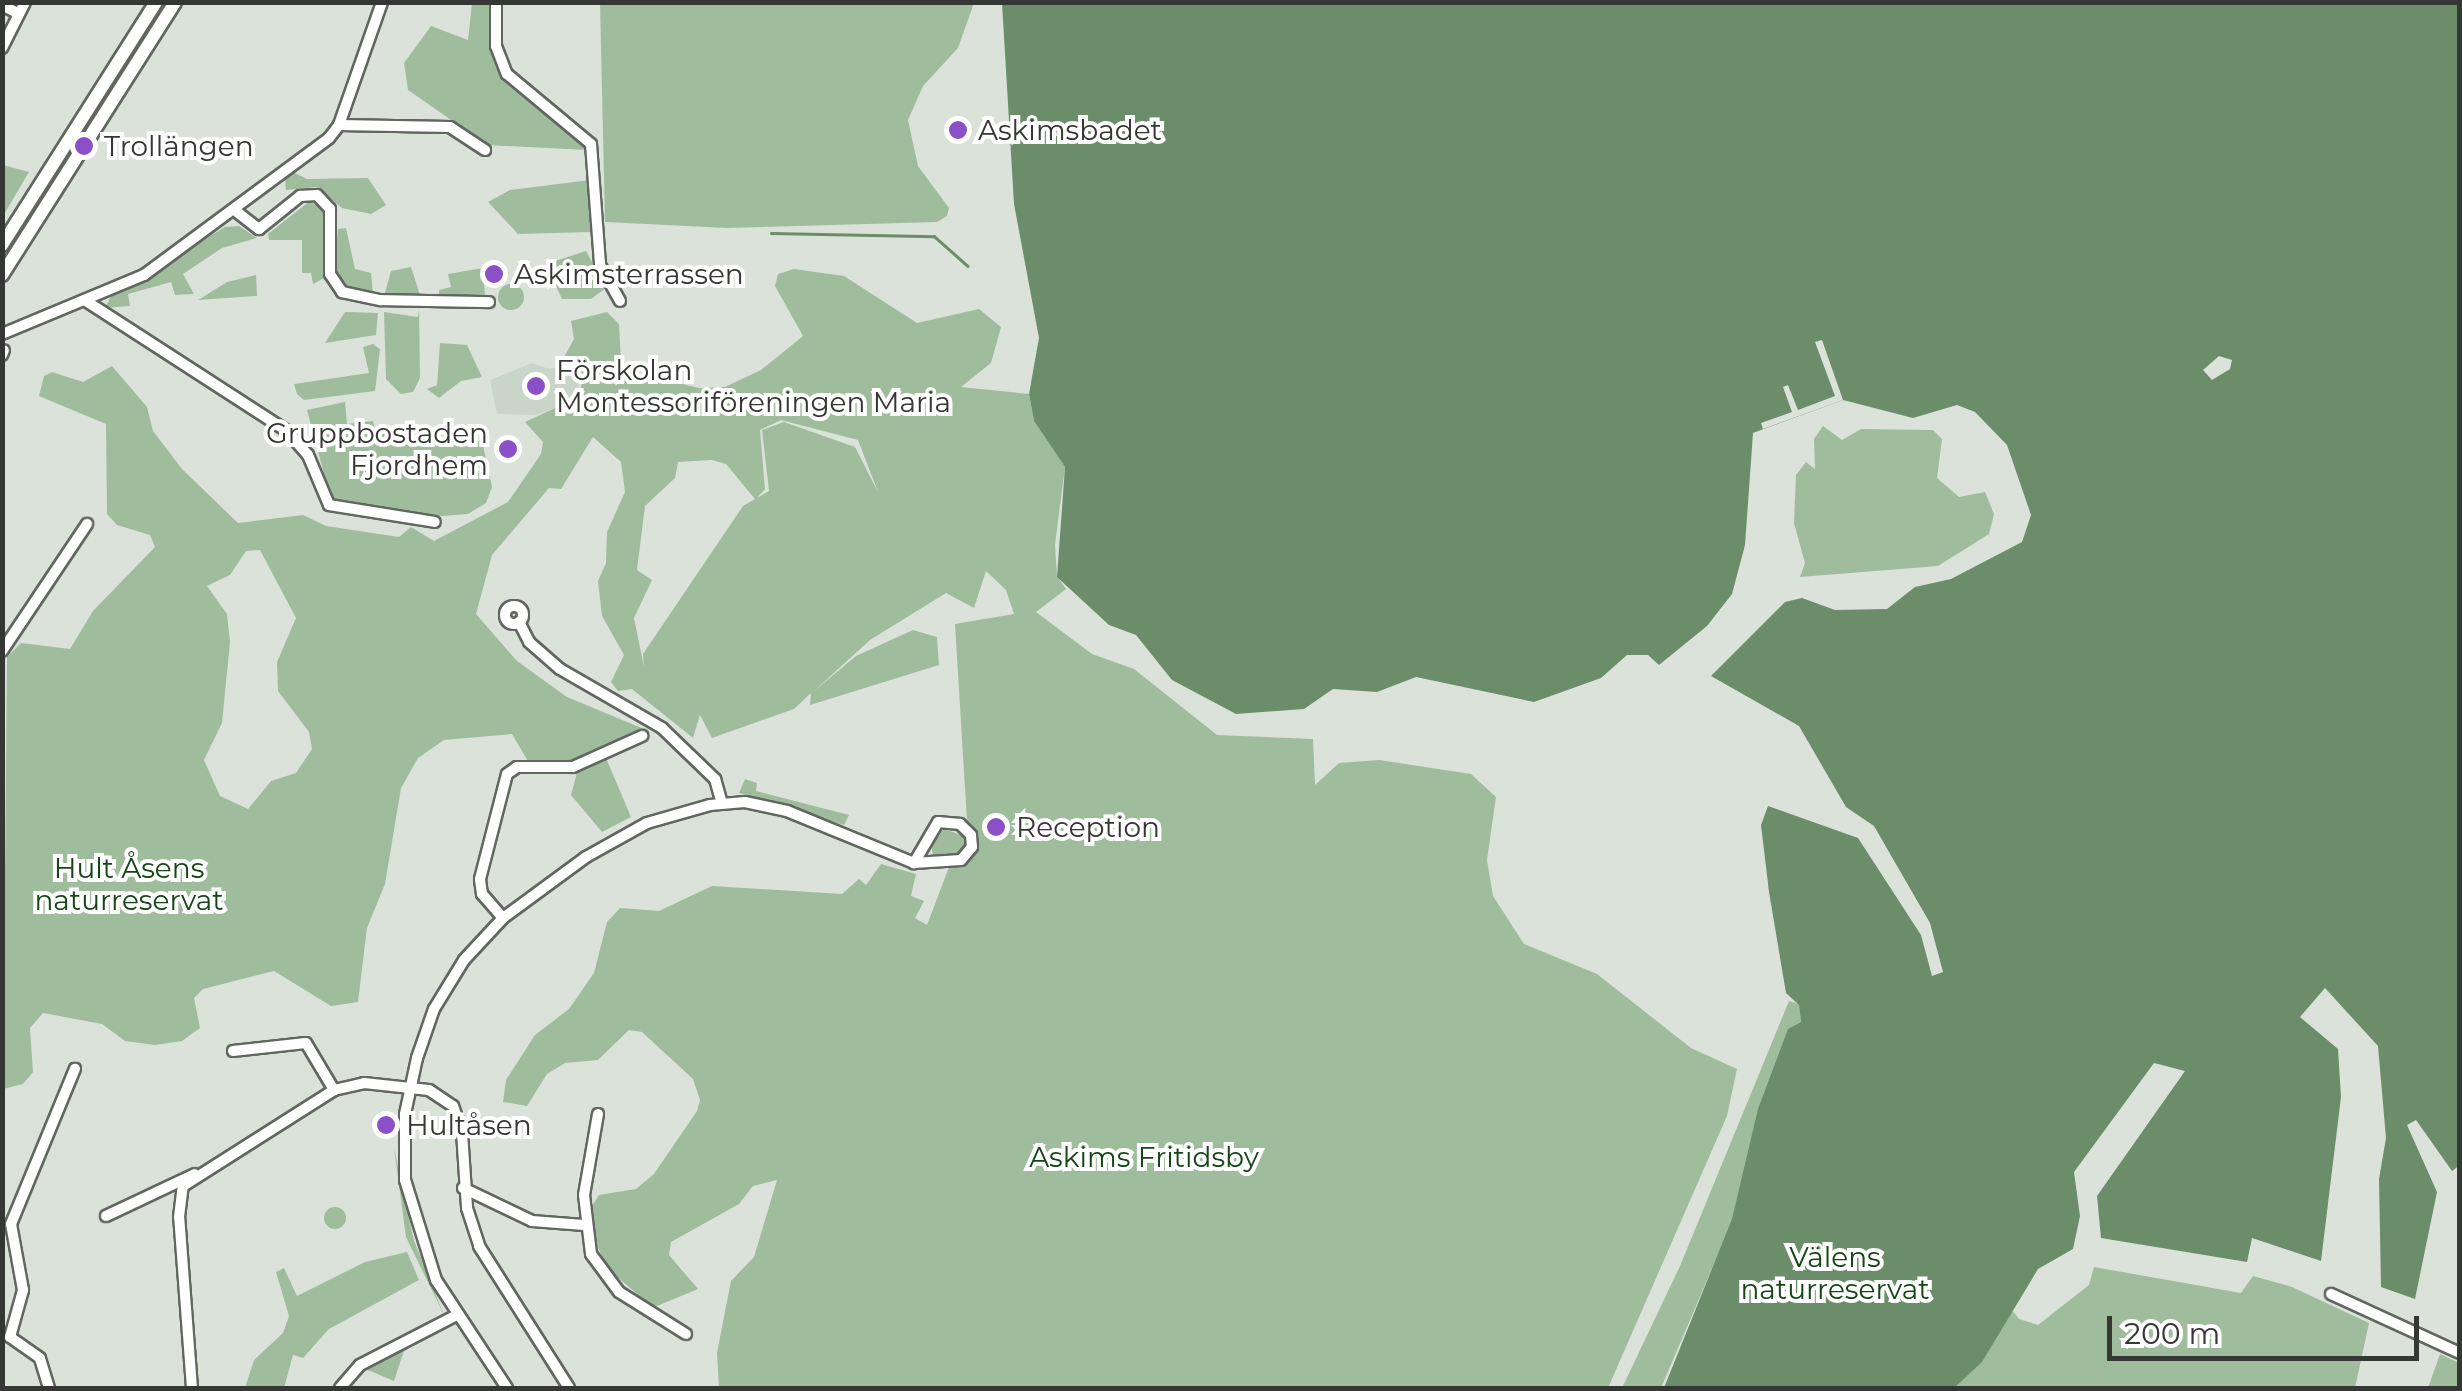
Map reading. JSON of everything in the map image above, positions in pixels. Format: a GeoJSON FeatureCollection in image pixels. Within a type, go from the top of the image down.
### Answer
{"type":"FeatureCollection","features":[{"type":"Feature","properties":{"kind":"main road"},"geometry":{"type":"LineString","coordinates":[[2,245],[156,2]]}},
{"type":"Feature","properties":{"kind":"main road"},"geometry":{"type":"LineString","coordinates":[[2,275],[175,2]]}},
{"type":"Feature","properties":{"kind":"street"},"geometry":{"type":"LineString","coordinates":[[2,334],[144,275],[237,212],[340,125],[382,2]]}},
{"type":"Feature","properties":{"kind":"street"},"geometry":{"type":"LineString","coordinates":[[496,2],[496,46],[507,74],[591,144],[600,265],[620,301]]}},
{"type":"Feature","properties":{"kind":"street"},"geometry":{"type":"LineString","coordinates":[[2,5],[22,8],[2,48]]}},
{"type":"Feature","properties":{"kind":"street"},"geometry":{"type":"LineString","coordinates":[[340,125],[450,126],[485,150]]}},
{"type":"Feature","properties":{"kind":"street"},"geometry":{"type":"LineString","coordinates":[[237,212],[260,229],[300,196],[317,194],[330,209],[330,274],[342,292],[381,300],[489,302]]}},
{"type":"Feature","properties":{"kind":"street"},"geometry":{"type":"LineString","coordinates":[[86,300],[287,431],[308,455],[329,505],[435,522]]}},
{"type":"Feature","properties":{"kind":"street"},"geometry":{"type":"LineString","coordinates":[[2,652],[88,524]]}},
{"type":"Feature","properties":{"kind":"street"},"geometry":{"type":"LineString","coordinates":[[519,622],[528,642],[560,669],[662,728],[715,778],[722,803]]}},
{"type":"Feature","properties":{"kind":"street"},"geometry":{"type":"LineString","coordinates":[[503,918],[482,894],[480,879],[507,774],[517,767],[573,767],[642,736]]}},
{"type":"Feature","properties":{"kind":"street"},"geometry":{"type":"LineString","coordinates":[[507,1388],[455,1316],[426,1259],[410,1206],[404,1152],[409,1088],[444,989],[503,918],[616,839],[666,816],[722,803],[786,811],[914,863],[961,860],[972,848],[970,834],[953,821],[938,822],[914,863]]}},
{"type":"Feature","properties":{"kind":"street"},"geometry":{"type":"LineString","coordinates":[[234,1051],[306,1043],[334,1090]]}},
{"type":"Feature","properties":{"kind":"street"},"geometry":{"type":"LineString","coordinates":[[49,1388],[40,1358],[10,1337],[23,1290],[8,1240],[10,1224],[75,1069]]}},
{"type":"Feature","properties":{"kind":"street"},"geometry":{"type":"LineString","coordinates":[[106,1216],[195,1174],[334,1090],[364,1084],[437,1093],[452,1106],[462,1132],[464,1188],[486,1260],[569,1388]]}},
{"type":"Feature","properties":{"kind":"street"},"geometry":{"type":"LineString","coordinates":[[598,1114],[584,1224],[591,1254],[611,1284],[686,1334]]}},
{"type":"Feature","properties":{"kind":"street"},"geometry":{"type":"LineString","coordinates":[[192,1388],[179,1197],[195,1174]]}},
{"type":"Feature","properties":{"kind":"street"},"geometry":{"type":"LineString","coordinates":[[464,1188],[532,1222],[584,1224]]}},
{"type":"Feature","properties":{"kind":"street"},"geometry":{"type":"LineString","coordinates":[[2330,1294],[2460,1354]]}},
{"type":"Feature","properties":{"kind":"street"},"geometry":{"type":"LineString","coordinates":[[340,1388],[360,1365],[455,1316]]}},
{"type":"Feature","properties":{"kind":"shaded area"},"geometry":{"type":"Polygon","coordinates":[[[1002,3],[2459,3],[2460,1165],[2452,1171],[2416,1120],[2407,1125],[2437,1192],[2415,1299],[2381,1287],[2379,1179],[2386,1138],[2378,1046],[2325,988],[2300,1017],[2338,1049],[2341,1097],[2321,1261],[2252,1238],[2247,1262],[2101,1238],[2097,1196],[2185,1071],[2154,1063],[2074,1172],[2080,1216],[2073,1249],[2038,1269],[1982,1362],[1954,1388],[1664,1388],[1732,1219],[1758,1109],[1788,1029],[1801,1022],[1799,1005],[1786,993],[1769,892],[1761,825],[1768,806],[1858,838],[1921,935],[1932,976],[1943,972],[1930,923],[1874,826],[1846,807],[1799,726],[1711,676],[1785,602],[1802,598],[1835,610],[1887,609],[1915,587],[1951,579],[2022,542],[2031,515],[2007,445],[1975,412],[1957,405],[1913,418],[1843,400],[1753,433],[1745,545],[1732,594],[1707,626],[1659,665],[1648,655],[1627,655],[1601,678],[1534,702],[1416,677],[1377,692],[1333,689],[1304,709],[1236,714],[1172,680],[1136,635],[1109,625],[1057,577],[1065,467],[1034,421],[1029,394],[1039,338],[1014,204],[1002,3]],[[2219,356],[2203,370],[2212,380],[2230,369],[2232,360],[2219,356]]]}},
{"type":"Feature","properties":{"kind":"shaded area","name":"Förskolan Montessoriföreningen Maria"},"geometry":{"type":"Polygon","coordinates":[[[579,361],[578,393],[565,404],[536,415],[497,414],[490,380],[532,363],[549,369],[579,361]]]}},
{"type":"Feature","properties":{"kind":"green space"},"geometry":{"type":"Polygon","coordinates":[[[472,3],[490,3],[493,53],[509,83],[572,129],[587,150],[487,145],[408,90],[404,63],[431,26],[468,40],[472,3]]]}},
{"type":"Feature","properties":{"kind":"green space"},"geometry":{"type":"Polygon","coordinates":[[[600,3],[974,3],[958,48],[923,86],[908,120],[918,166],[949,208],[947,216],[937,222],[727,228],[605,222],[600,3]]]}},
{"type":"Feature","properties":{"kind":"green space"},"geometry":{"type":"Polygon","coordinates":[[[2,165],[29,172],[3,216],[2,165]]]}},
{"type":"Feature","properties":{"kind":"green space"},"geometry":{"type":"Polygon","coordinates":[[[293,172],[307,179],[368,178],[386,205],[371,214],[342,208],[316,187],[286,190],[285,178],[293,172]]]}},
{"type":"Feature","properties":{"kind":"green space"},"geometry":{"type":"Polygon","coordinates":[[[590,180],[592,232],[518,234],[488,202],[510,190],[590,180]]]}},
{"type":"Feature","properties":{"kind":"green space"},"geometry":{"type":"Polygon","coordinates":[[[310,201],[326,213],[324,278],[313,284],[311,273],[302,273],[302,240],[269,240],[268,234],[310,201]]]}},
{"type":"Feature","properties":{"kind":"green space"},"geometry":{"type":"Polygon","coordinates":[[[239,226],[257,238],[222,248],[183,274],[194,294],[175,295],[171,282],[128,294],[130,306],[105,308],[111,296],[225,227],[239,226]]]}},
{"type":"Feature","properties":{"kind":"green space"},"geometry":{"type":"Polygon","coordinates":[[[346,228],[355,269],[371,273],[373,294],[343,287],[334,271],[338,229],[346,228]]]}},
{"type":"Feature","properties":{"kind":"green space"},"geometry":{"type":"Polygon","coordinates":[[[586,251],[606,288],[591,299],[562,299],[546,264],[586,251]]]}},
{"type":"Feature","properties":{"kind":"green space"},"geometry":{"type":"Polygon","coordinates":[[[411,267],[421,298],[384,296],[391,271],[411,267]]]}},
{"type":"Feature","properties":{"kind":"green space"},"geometry":{"type":"Polygon","coordinates":[[[483,268],[485,296],[439,298],[439,290],[451,287],[448,274],[483,268]]]}},
{"type":"Feature","properties":{"kind":"green space"},"geometry":{"type":"Polygon","coordinates":[[[794,269],[844,276],[917,323],[979,309],[1001,327],[991,363],[961,387],[1029,394],[1034,421],[1065,467],[1055,545],[1057,576],[1066,589],[1036,612],[1092,654],[1134,669],[1217,735],[1313,739],[1315,785],[1339,763],[1379,760],[1471,774],[1496,797],[1487,860],[1493,896],[1524,944],[1597,974],[1691,1048],[1737,1069],[1727,1116],[1608,1388],[719,1388],[717,1353],[731,1281],[754,1257],[777,1180],[753,1186],[739,1204],[671,1242],[669,1255],[698,1289],[657,1306],[648,1303],[610,1271],[595,1242],[590,1209],[599,1195],[636,1189],[654,1174],[697,1111],[700,1100],[693,1079],[642,1032],[629,1030],[598,1060],[565,1063],[547,1074],[527,1106],[503,1102],[506,1080],[535,1035],[569,1009],[594,973],[607,922],[620,908],[659,911],[712,886],[842,894],[859,879],[866,885],[881,864],[916,874],[911,896],[924,901],[915,918],[927,925],[954,854],[933,856],[931,844],[944,829],[961,835],[967,821],[955,624],[1014,614],[1006,590],[986,571],[974,608],[946,593],[870,640],[814,691],[856,656],[913,630],[937,637],[939,665],[810,705],[811,693],[794,709],[712,738],[700,715],[693,738],[632,689],[618,691],[611,682],[624,655],[602,616],[598,581],[606,563],[607,532],[625,492],[621,462],[593,437],[561,489],[549,488],[492,555],[476,614],[517,661],[567,697],[644,729],[566,765],[529,763],[512,734],[444,740],[418,758],[401,788],[385,884],[367,928],[358,1002],[331,1006],[274,971],[203,989],[194,998],[200,1028],[182,1041],[155,1045],[125,1041],[102,1024],[43,1013],[30,1028],[33,1072],[23,1084],[3,1089],[7,657],[21,643],[70,649],[93,611],[155,547],[150,535],[117,525],[107,514],[106,424],[39,396],[44,376],[52,372],[83,382],[112,366],[147,407],[153,431],[182,469],[238,523],[303,515],[326,526],[399,537],[411,527],[434,541],[508,502],[541,454],[543,442],[525,422],[581,396],[582,362],[563,359],[574,339],[571,321],[607,312],[619,324],[621,362],[628,371],[699,388],[725,387],[761,370],[803,336],[775,286],[778,274],[794,269]],[[781,420],[760,430],[765,489],[757,498],[769,491],[762,430],[784,422],[855,447],[878,492],[858,440],[781,420]],[[712,460],[678,462],[675,478],[645,506],[637,570],[652,580],[634,618],[644,667],[643,654],[743,506],[755,499],[726,464],[712,460]],[[260,550],[246,551],[230,575],[207,586],[227,614],[230,642],[222,723],[204,760],[220,796],[248,809],[271,781],[296,773],[312,749],[309,732],[278,691],[277,662],[296,618],[260,550]]]}},
{"type":"Feature","properties":{"kind":"green space"},"geometry":{"type":"Polygon","coordinates":[[[256,275],[257,296],[198,300],[227,282],[256,275]]]}},
{"type":"Feature","properties":{"kind":"green space"},"geometry":{"type":"Polygon","coordinates":[[[511,284],[520,288],[524,297],[520,306],[511,310],[502,306],[498,297],[502,288],[511,284]]]}},
{"type":"Feature","properties":{"kind":"green space"},"geometry":{"type":"Polygon","coordinates":[[[419,309],[420,378],[413,392],[401,394],[386,379],[384,312],[418,317],[419,309]]]}},
{"type":"Feature","properties":{"kind":"green space"},"geometry":{"type":"Polygon","coordinates":[[[345,312],[378,313],[376,335],[325,343],[345,312]]]}},
{"type":"Feature","properties":{"kind":"green space"},"geometry":{"type":"Polygon","coordinates":[[[440,343],[467,345],[482,377],[461,381],[439,398],[427,389],[437,385],[440,343]]]}},
{"type":"Feature","properties":{"kind":"green space"},"geometry":{"type":"Polygon","coordinates":[[[373,344],[380,349],[375,391],[304,400],[297,394],[294,384],[369,373],[363,347],[373,344]]]}},
{"type":"Feature","properties":{"kind":"green space"},"geometry":{"type":"Polygon","coordinates":[[[345,402],[347,424],[373,421],[375,429],[394,427],[396,436],[439,431],[441,441],[482,441],[492,487],[486,503],[468,514],[442,516],[331,500],[307,410],[345,402]]]}},
{"type":"Feature","properties":{"kind":"green space"},"geometry":{"type":"Polygon","coordinates":[[[1823,426],[1842,440],[1861,429],[1933,430],[1942,439],[1937,478],[1959,497],[1985,492],[1994,514],[1989,534],[1938,566],[1800,577],[1805,563],[1794,523],[1796,475],[1806,462],[1815,469],[1814,439],[1823,426]]]}},
{"type":"Feature","properties":{"kind":"green space"},"geometry":{"type":"Polygon","coordinates":[[[606,758],[631,817],[602,832],[571,795],[578,769],[606,758]]]}},
{"type":"Feature","properties":{"kind":"green space"},"geometry":{"type":"Polygon","coordinates":[[[745,779],[757,783],[756,791],[849,815],[844,825],[739,793],[745,779]]]}},
{"type":"Feature","properties":{"kind":"green space","name":"Välens naturreservat"},"geometry":{"type":"Polygon","coordinates":[[[1789,1001],[1799,1004],[1801,1022],[1788,1030],[2019,1319],[2038,1325],[2089,1285],[2094,1267],[2241,1293],[2253,1276],[2292,1287],[2369,1323],[2355,1388],[1664,1388],[1722,1245],[1661,1388],[1622,1388],[1680,1266],[1789,1001]]]}},
{"type":"Feature","properties":{"kind":"green space"},"geometry":{"type":"Polygon","coordinates":[[[394,1148],[414,1241],[444,1315],[406,1237],[394,1148]]]}},
{"type":"Feature","properties":{"kind":"green space"},"geometry":{"type":"Polygon","coordinates":[[[331,1207],[339,1207],[346,1218],[339,1229],[331,1229],[324,1222],[324,1214],[331,1207]]]}},
{"type":"Feature","properties":{"kind":"green space"},"geometry":{"type":"Polygon","coordinates":[[[407,1252],[419,1280],[329,1329],[303,1358],[293,1355],[284,1388],[245,1388],[254,1360],[283,1333],[289,1316],[276,1272],[284,1268],[297,1296],[365,1262],[407,1252]]]}},
{"type":"Feature","properties":{"kind":"green space"},"geometry":{"type":"Polygon","coordinates":[[[405,1348],[394,1381],[363,1368],[405,1348]]]}},
{"type":"Feature","properties":{"kind":"green space"},"geometry":{"type":"Polygon","coordinates":[[[2440,1354],[2459,1363],[2459,1388],[2428,1388],[2440,1354]]]}},
{"type":"Feature","properties":{"kind":"pier"},"geometry":{"type":"Polygon","coordinates":[[[1822,340],[1843,400],[1763,429],[1761,423],[1792,412],[1783,387],[1788,385],[1798,410],[1835,396],[1815,342],[1822,340]]]}},
{"type":"Feature","properties":{"kind":"waterway"},"geometry":{"type":"LineString","coordinates":[[771,233],[934,236],[968,266]]}},
{"type":"Feature","properties":{"kind":"place","name":"Askimsbadet"},"geometry":{"type":"Point","coordinates":[958,130]}},
{"type":"Feature","properties":{"kind":"place","name":"Trollängen"},"geometry":{"type":"Point","coordinates":[84,146]}},
{"type":"Feature","properties":{"kind":"place","name":"Askimsterrassen"},"geometry":{"type":"Point","coordinates":[494,274]}},
{"type":"Feature","properties":{"kind":"place","name":"Förskolan Montessoriföreningen Maria"},"geometry":{"type":"Point","coordinates":[536,386]}},
{"type":"Feature","properties":{"kind":"place","name":"Gruppbostaden Fjordhem"},"geometry":{"type":"Point","coordinates":[508,449]}},
{"type":"Feature","properties":{"kind":"place","name":"Reception"},"geometry":{"type":"Point","coordinates":[996,827]}},
{"type":"Feature","properties":{"kind":"place","name":"Hultåsen"},"geometry":{"type":"Point","coordinates":[386,1125]}},
{"type":"Feature","properties":{"kind":"park label","name":"Hult Åsens naturreservat"},"geometry":{"type":"Point","coordinates":[129,884]}},
{"type":"Feature","properties":{"kind":"park label","name":"Askims Fritidsby"},"geometry":{"type":"Point","coordinates":[1144,1157]}}]}
